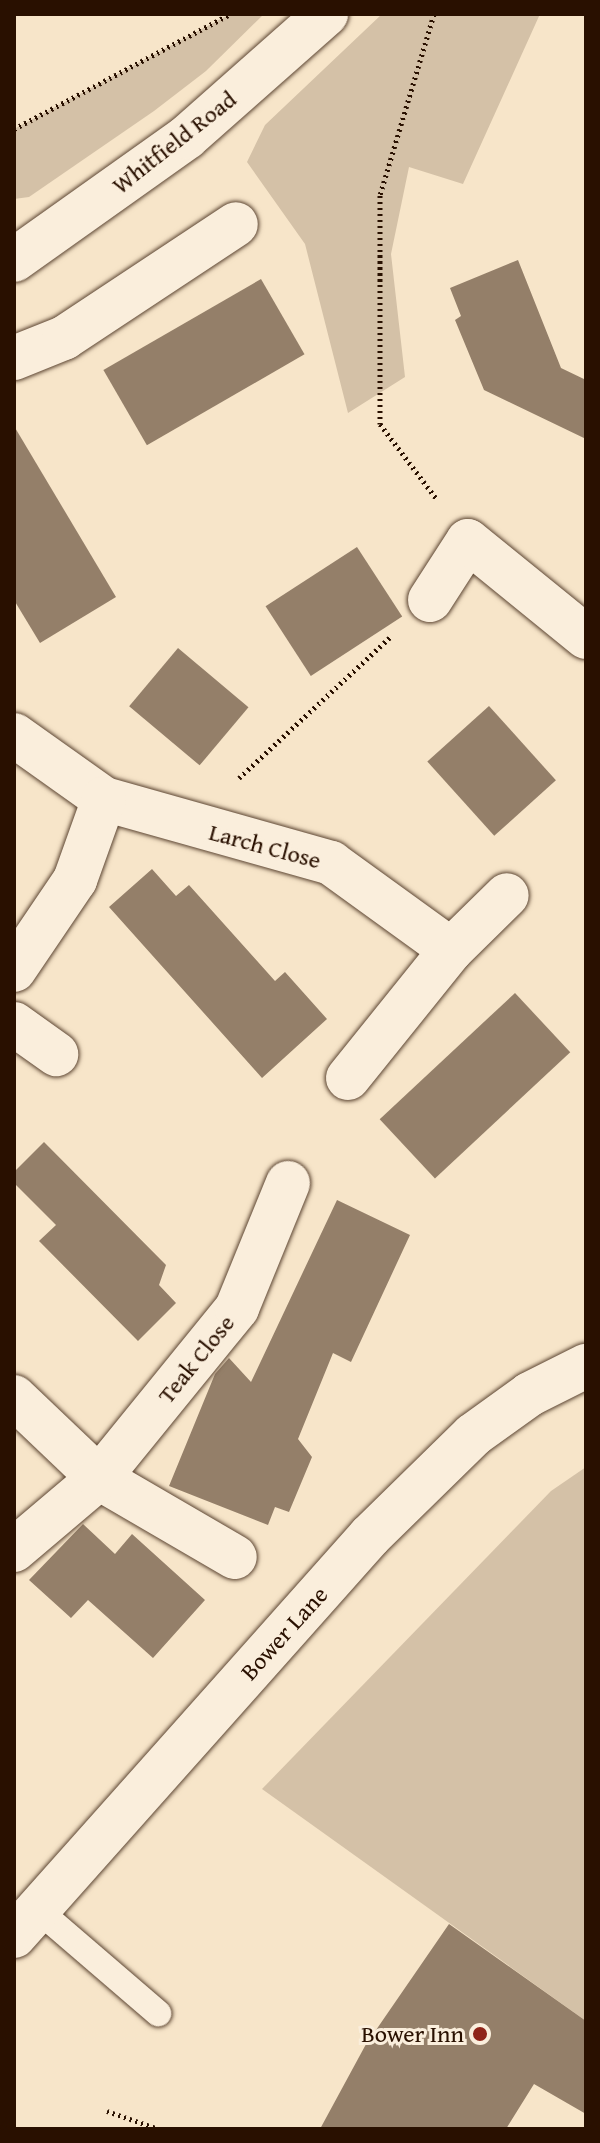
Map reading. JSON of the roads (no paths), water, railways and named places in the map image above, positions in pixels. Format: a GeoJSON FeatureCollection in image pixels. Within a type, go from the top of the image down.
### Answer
{"type":"FeatureCollection","features":[{"type":"Feature","properties":{"kind":"street","name":"Whitfield Road"},"geometry":{"type":"LineString","coordinates":[[14,260],[187,137],[326,14]]}},
{"type":"Feature","properties":{"kind":"street"},"geometry":{"type":"LineString","coordinates":[[14,358],[64,338],[236,224]]}},
{"type":"Feature","properties":{"kind":"street"},"geometry":{"type":"LineString","coordinates":[[430,600],[468,541],[586,637]]}},
{"type":"Feature","properties":{"kind":"street","name":"Larch Close"},"geometry":{"type":"LineString","coordinates":[[14,735],[104,799],[331,863],[451,950]]}},
{"type":"Feature","properties":{"kind":"street"},"geometry":{"type":"LineString","coordinates":[[14,970],[75,880],[104,799]]}},
{"type":"Feature","properties":{"kind":"street"},"geometry":{"type":"LineString","coordinates":[[348,1078],[451,950],[507,895]]}},
{"type":"Feature","properties":{"kind":"street"},"geometry":{"type":"LineString","coordinates":[[14,1024],[56,1054]]}},
{"type":"Feature","properties":{"kind":"street","name":"Teak Close"},"geometry":{"type":"LineString","coordinates":[[14,1550],[99,1478],[237,1308],[288,1183]]}},
{"type":"Feature","properties":{"kind":"street","name":"Bower Lane"},"geometry":{"type":"LineString","coordinates":[[26,1923],[370,1536],[473,1435],[530,1394],[586,1366]]}},
{"type":"Feature","properties":{"kind":"street"},"geometry":{"type":"LineString","coordinates":[[14,1397],[99,1478],[235,1557]]}},
{"type":"Feature","properties":{"kind":"lane"},"geometry":{"type":"LineString","coordinates":[[26,1923],[158,2013]]}},
{"type":"Feature","properties":{"kind":"place","name":"Bower Inn"},"geometry":{"type":"Point","coordinates":[480,2034]}}]}
